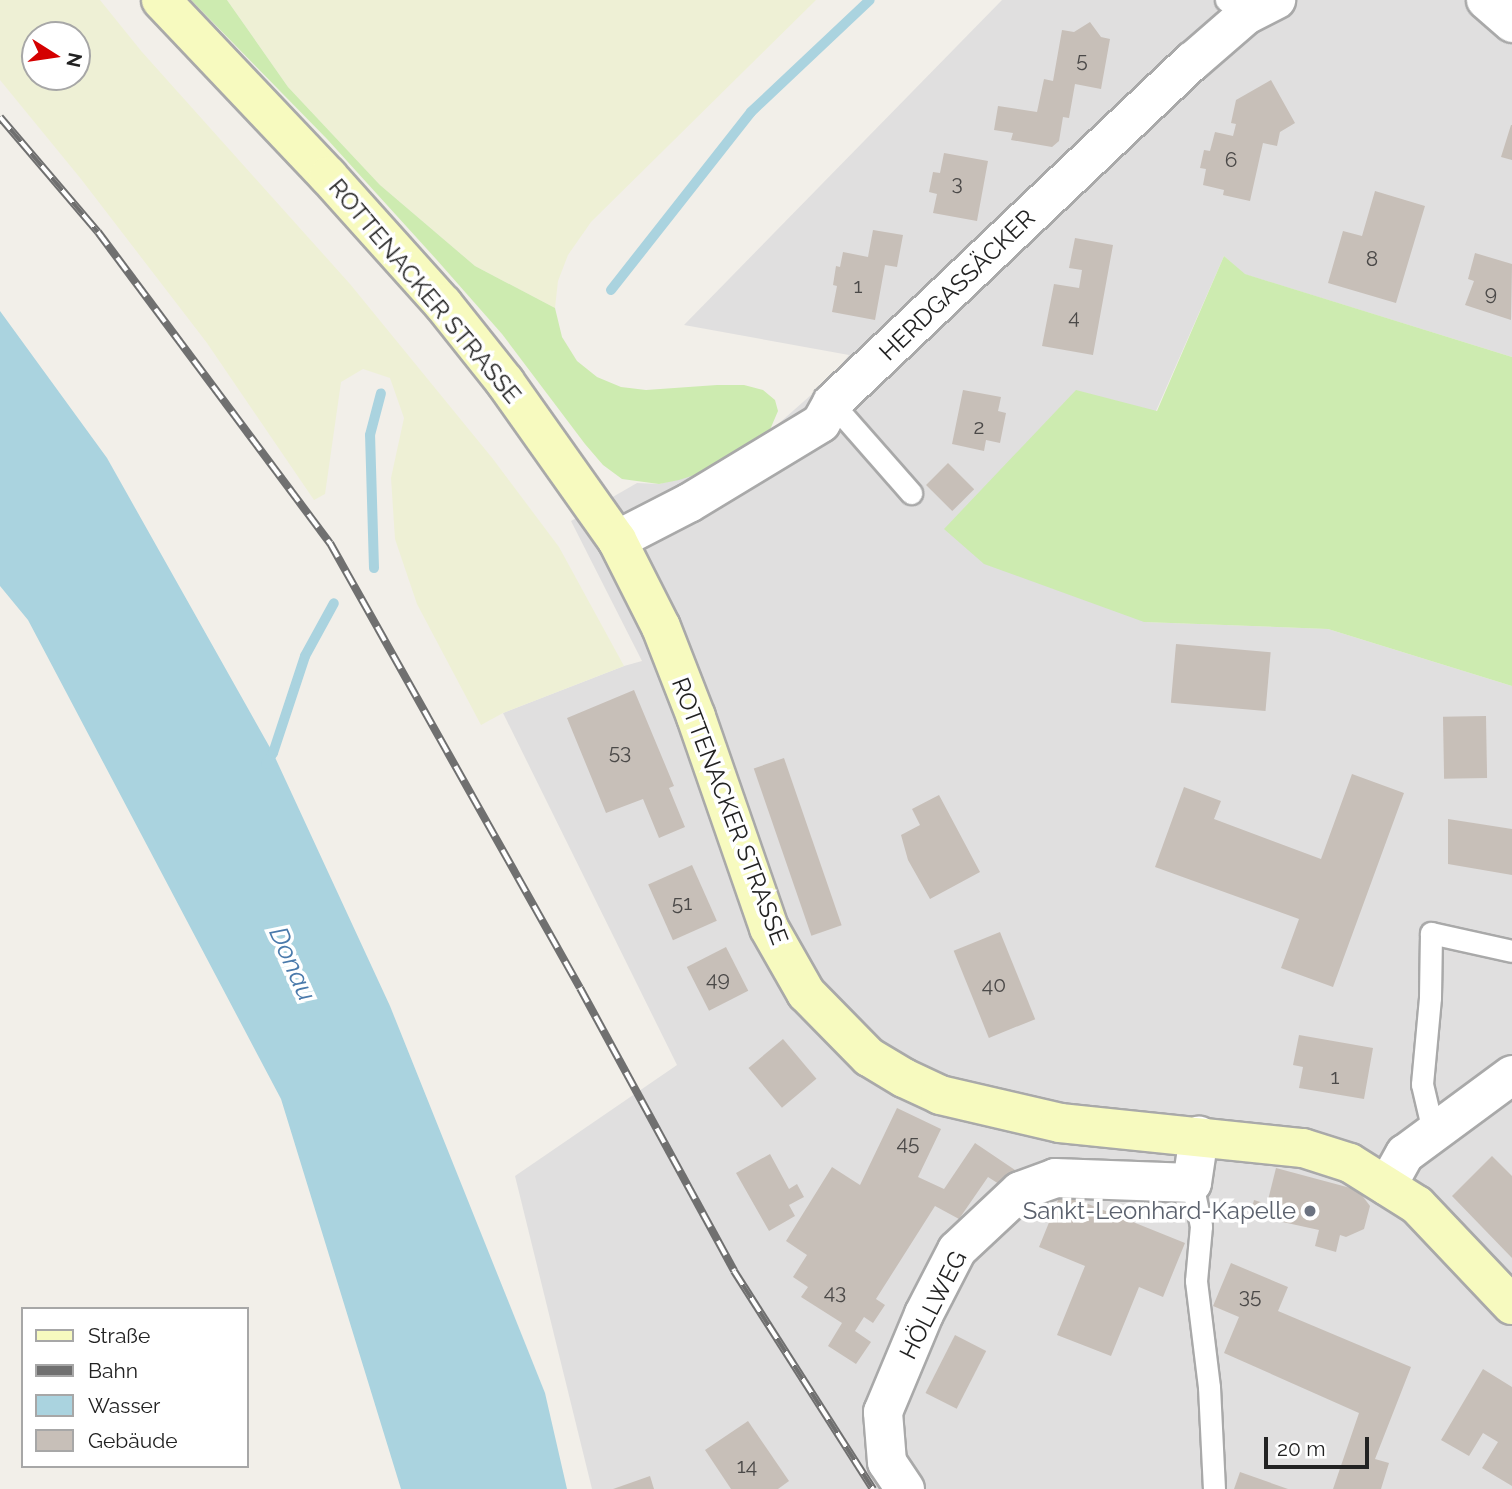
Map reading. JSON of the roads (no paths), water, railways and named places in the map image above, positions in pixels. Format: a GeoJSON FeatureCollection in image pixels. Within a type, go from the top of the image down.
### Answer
{"type":"FeatureCollection","features":[{"type":"Feature","properties":{"kind":"main road","name":"ROTTENACKER STRASSE"},"geometry":{"type":"LineString","coordinates":[[161,0],[328,176],[443,304],[505,382],[617,540],[661,627],[691,704],[769,929],[806,993],[869,1057],[940,1095],[1060,1123],[1303,1148],[1350,1163],[1417,1205],[1512,1306]]}},
{"type":"Feature","properties":{"kind":"street"},"geometry":{"type":"LineString","coordinates":[[1486,0],[1512,23]]}},
{"type":"Feature","properties":{"kind":"street","name":"HERDGASSÄCKER"},"geometry":{"type":"LineString","coordinates":[[617,540],[689,503],[821,422],[832,403],[1250,5]]}},
{"type":"Feature","properties":{"kind":"street"},"geometry":{"type":"LineString","coordinates":[[1387,1185],[1405,1154],[1512,1075]]}},
{"type":"Feature","properties":{"kind":"street"},"geometry":{"type":"LineString","coordinates":[[1192,1183],[1199,1136]]}},
{"type":"Feature","properties":{"kind":"street","name":"HÖLLWEG"},"geometry":{"type":"LineString","coordinates":[[905,1489],[887,1462],[883,1412],[924,1314],[957,1250],[1020,1191],[1055,1178],[1192,1183]]}},
{"type":"Feature","properties":{"kind":"lane"},"geometry":{"type":"LineString","coordinates":[[832,403],[911,493]]}},
{"type":"Feature","properties":{"kind":"lane"},"geometry":{"type":"LineString","coordinates":[[1433,1131],[1422,1084],[1430,997],[1431,933],[1512,951]]}},
{"type":"Feature","properties":{"kind":"lane"},"geometry":{"type":"LineString","coordinates":[[1192,1183],[1201,1226],[1196,1281],[1209,1387],[1214,1489]]}},
{"type":"Feature","properties":{"kind":"water","name":"Donau"},"geometry":{"type":"Polygon","coordinates":[[[0,311],[107,458],[273,753],[390,1006],[545,1393],[567,1489],[401,1489],[281,1099],[28,620],[0,586],[0,311]]]}},
{"type":"Feature","properties":{"kind":"waterway"},"geometry":{"type":"LineString","coordinates":[[611,290],[751,112],[870,0]]}},
{"type":"Feature","properties":{"kind":"waterway"},"geometry":{"type":"LineString","coordinates":[[374,568],[370,435],[381,393]]}},
{"type":"Feature","properties":{"kind":"waterway"},"geometry":{"type":"LineString","coordinates":[[266,764],[273,753],[305,656],[334,603]]}},
{"type":"Feature","properties":{"kind":"railway"},"geometry":{"type":"LineString","coordinates":[[0,117],[98,232],[330,543],[580,988],[734,1271],[873,1489]]}},
{"type":"Feature","properties":{"kind":"place","name":"Sankt-Leonhard-Kapelle"},"geometry":{"type":"Point","coordinates":[1310,1211]}}]}
